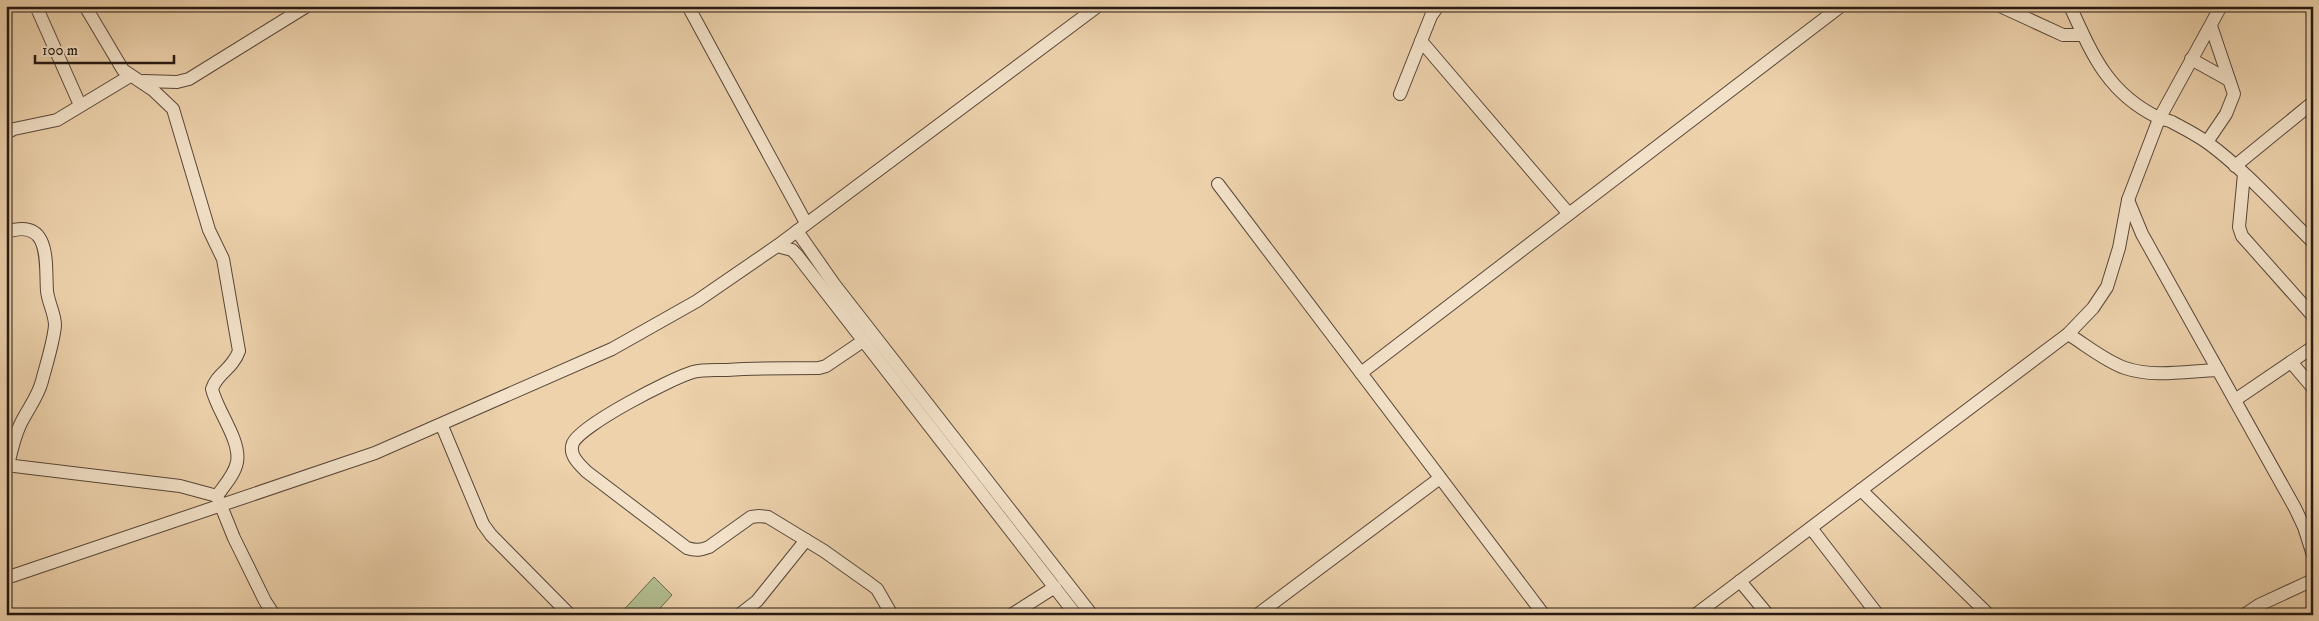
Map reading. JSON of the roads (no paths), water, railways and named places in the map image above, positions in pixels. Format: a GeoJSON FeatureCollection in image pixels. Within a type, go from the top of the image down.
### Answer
{"type":"FeatureCollection","features":[{"type":"Feature","properties":{"kind":"street"},"geometry":{"type":"LineString","coordinates":[[36,6],[80,105]]}},
{"type":"Feature","properties":{"kind":"street"},"geometry":{"type":"LineString","coordinates":[[85,6],[123,70],[166,100],[173,109],[208,230],[223,259],[239,352],[235,362],[214,383],[212,388],[233,439],[237,462],[220,501],[234,538],[265,601],[274,615]]}},
{"type":"Feature","properties":{"kind":"street"},"geometry":{"type":"LineString","coordinates":[[6,133],[20,127],[57,120],[80,105],[135,78],[159,83],[189,79],[307,6]]}},
{"type":"Feature","properties":{"kind":"street"},"geometry":{"type":"LineString","coordinates":[[688,6],[801,227],[834,284],[1092,615]]}},
{"type":"Feature","properties":{"kind":"street"},"geometry":{"type":"LineString","coordinates":[[6,578],[220,501],[375,453],[567,371],[659,324],[729,280],[777,246],[1098,6]]}},
{"type":"Feature","properties":{"kind":"street"},"geometry":{"type":"LineString","coordinates":[[1400,94],[1431,16],[1438,6]]}},
{"type":"Feature","properties":{"kind":"street"},"geometry":{"type":"LineString","coordinates":[[1361,373],[1841,6]]}},
{"type":"Feature","properties":{"kind":"street"},"geometry":{"type":"LineString","coordinates":[[2000,6],[2063,35],[2082,35]]}},
{"type":"Feature","properties":{"kind":"street"},"geometry":{"type":"LineString","coordinates":[[2070,6],[2082,35],[2109,81],[2159,119],[2171,121],[2207,142],[2239,170],[2313,242]]}},
{"type":"Feature","properties":{"kind":"street"},"geometry":{"type":"LineString","coordinates":[[1695,615],[2068,334],[2093,308],[2107,287],[2121,237],[2128,200],[2159,119],[2211,26],[2220,6]]}},
{"type":"Feature","properties":{"kind":"street"},"geometry":{"type":"LineString","coordinates":[[2207,142],[2226,114],[2234,94],[2227,79],[2211,26]]}},
{"type":"Feature","properties":{"kind":"street"},"geometry":{"type":"LineString","coordinates":[[1421,41],[1569,214]]}},
{"type":"Feature","properties":{"kind":"street"},"geometry":{"type":"LineString","coordinates":[[2192,59],[2227,79]]}},
{"type":"Feature","properties":{"kind":"street"},"geometry":{"type":"LineString","coordinates":[[2311,104],[2239,170],[2239,227],[2242,236],[2313,316]]}},
{"type":"Feature","properties":{"kind":"street"},"geometry":{"type":"LineString","coordinates":[[1218,184],[1544,615]]}},
{"type":"Feature","properties":{"kind":"street"},"geometry":{"type":"LineString","coordinates":[[2128,200],[2142,234],[2295,508],[2304,527],[2313,555]]}},
{"type":"Feature","properties":{"kind":"street"},"geometry":{"type":"LineString","coordinates":[[6,232],[18,228],[28,230],[36,234],[43,241],[48,292],[55,324],[42,382],[16,434],[7,465],[180,486],[220,501]]}},
{"type":"Feature","properties":{"kind":"street"},"geometry":{"type":"LineString","coordinates":[[2121,237],[2142,234]]}},
{"type":"Feature","properties":{"kind":"street"},"geometry":{"type":"LineString","coordinates":[[777,246],[792,250],[797,255],[1076,615]]}},
{"type":"Feature","properties":{"kind":"street"},"geometry":{"type":"LineString","coordinates":[[2068,334],[2110,361],[2140,372],[2218,370]]}},
{"type":"Feature","properties":{"kind":"street"},"geometry":{"type":"LineString","coordinates":[[863,341],[826,366],[818,368],[760,368],[695,372],[677,378],[618,409],[578,436],[573,444],[572,452],[576,460],[587,472],[687,548],[695,551],[709,547],[751,518],[759,516],[768,518],[806,540],[869,582],[882,597],[892,615]]}},
{"type":"Feature","properties":{"kind":"street"},"geometry":{"type":"LineString","coordinates":[[2235,400],[2313,347]]}},
{"type":"Feature","properties":{"kind":"street"},"geometry":{"type":"LineString","coordinates":[[2291,362],[2313,388]]}},
{"type":"Feature","properties":{"kind":"street"},"geometry":{"type":"LineString","coordinates":[[442,426],[483,524],[490,535],[570,615]]}},
{"type":"Feature","properties":{"kind":"street"},"geometry":{"type":"LineString","coordinates":[[1257,615],[1440,478]]}},
{"type":"Feature","properties":{"kind":"street"},"geometry":{"type":"LineString","coordinates":[[1861,490],[1989,615]]}},
{"type":"Feature","properties":{"kind":"street"},"geometry":{"type":"LineString","coordinates":[[1810,528],[1878,615]]}},
{"type":"Feature","properties":{"kind":"street"},"geometry":{"type":"LineString","coordinates":[[739,615],[758,602],[806,540]]}},
{"type":"Feature","properties":{"kind":"street"},"geometry":{"type":"LineString","coordinates":[[2244,615],[2259,605],[2313,580]]}},
{"type":"Feature","properties":{"kind":"street"},"geometry":{"type":"LineString","coordinates":[[1740,581],[1768,615]]}},
{"type":"Feature","properties":{"kind":"street"},"geometry":{"type":"LineString","coordinates":[[1012,615],[1055,587]]}}]}
